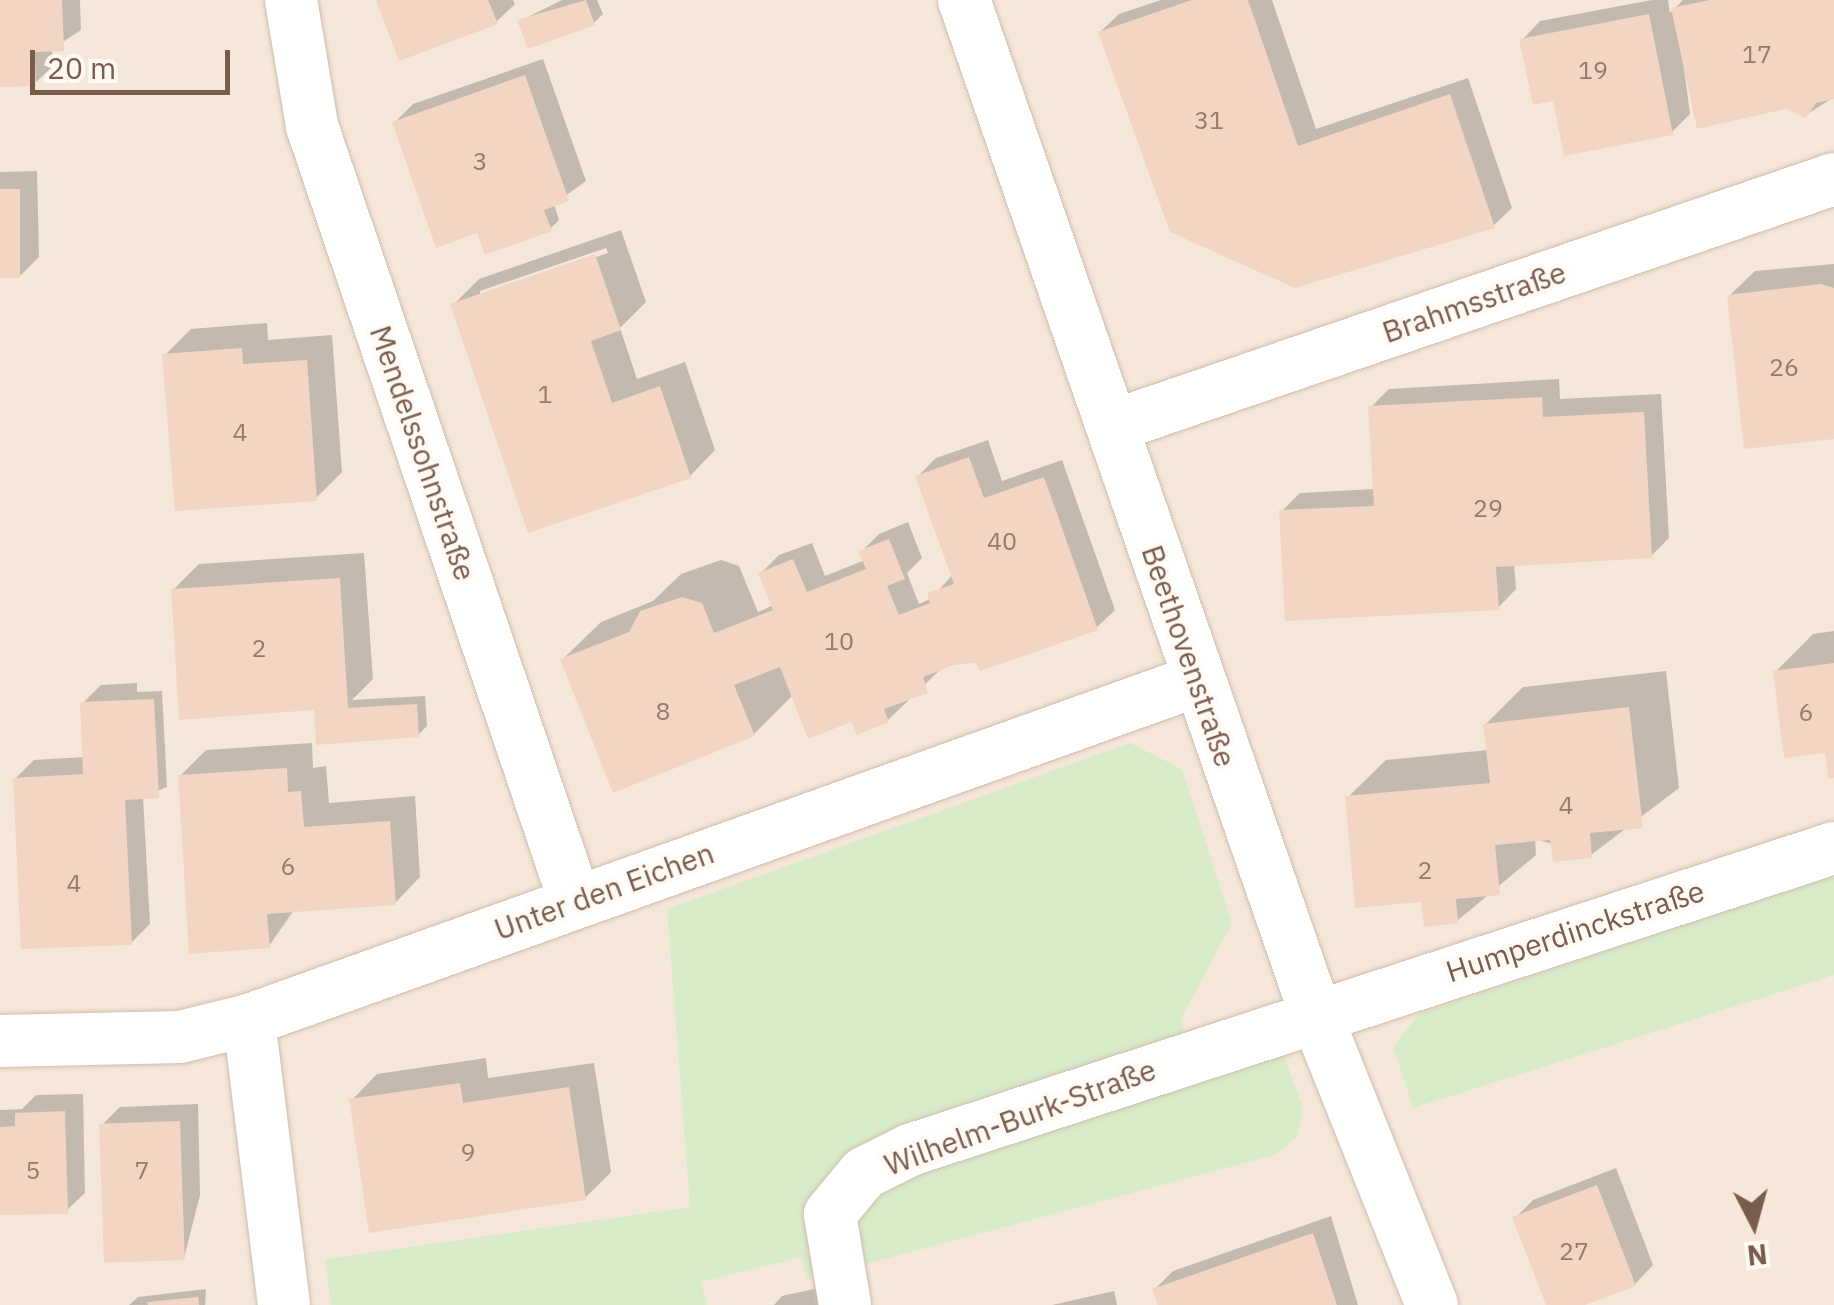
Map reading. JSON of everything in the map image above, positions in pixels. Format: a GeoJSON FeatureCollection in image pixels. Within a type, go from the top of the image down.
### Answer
{"type":"FeatureCollection","features":[{"type":"Feature","properties":{"kind":"street","name":"Mendelssohnstraße"},"geometry":{"type":"LineString","coordinates":[[290,0],[312,126],[575,901]]}},
{"type":"Feature","properties":{"kind":"street","name":"Beethovenstraße"},"geometry":{"type":"LineString","coordinates":[[964,0],[1113,426],[1196,681],[1316,1015],[1432,1305]]}},
{"type":"Feature","properties":{"kind":"street","name":"Brahmsstraße"},"geometry":{"type":"LineString","coordinates":[[1113,426],[1834,178]]}},
{"type":"Feature","properties":{"kind":"street","name":"Unter den Eichen"},"geometry":{"type":"LineString","coordinates":[[0,1041],[180,1037],[249,1020],[1196,681]]}},
{"type":"Feature","properties":{"kind":"street","name":"Humperdinckstraße"},"geometry":{"type":"LineString","coordinates":[[1316,1015],[1834,848]]}},
{"type":"Feature","properties":{"kind":"street","name":"Wilhelm-Burk-Straße"},"geometry":{"type":"LineString","coordinates":[[845,1305],[830,1214],[864,1174],[910,1150],[1316,1015]]}},
{"type":"Feature","properties":{"kind":"street"},"geometry":{"type":"LineString","coordinates":[[249,1020],[284,1305]]}},
{"type":"Feature","properties":{"kind":"shaded area"},"geometry":{"type":"Polygon","coordinates":[[[0,0],[1834,0],[1834,1305],[0,1305],[0,0]]]}},
{"type":"Feature","properties":{"kind":"green space"},"geometry":{"type":"Polygon","coordinates":[[[1130,743],[1182,769],[1232,923],[1181,1019],[1195,1080],[1282,1049],[1303,1109],[1298,1136],[1275,1155],[806,1280],[802,1257],[701,1282],[707,1305],[331,1305],[325,1259],[690,1207],[667,909],[1130,743]]]}},
{"type":"Feature","properties":{"kind":"green space"},"geometry":{"type":"Polygon","coordinates":[[[1834,873],[1834,975],[1413,1108],[1393,1047],[1419,1014],[1834,873]]]}},
{"type":"Feature","properties":{"kind":"building"},"geometry":{"type":"Polygon","coordinates":[[[0,0],[62,0],[64,51],[35,52],[36,86],[0,87],[0,0]]]}},
{"type":"Feature","properties":{"kind":"building"},"geometry":{"type":"Polygon","coordinates":[[[376,0],[488,0],[498,24],[399,61],[376,0]]]}},
{"type":"Feature","properties":{"kind":"building"},"geometry":{"type":"Polygon","coordinates":[[[586,0],[595,25],[528,49],[517,20],[586,0]]]}},
{"type":"Feature","properties":{"kind":"building"},"geometry":{"type":"Polygon","coordinates":[[[1192,0],[1248,0],[1298,146],[1450,94],[1495,228],[1295,288],[1170,232],[1098,32],[1192,0]]]}},
{"type":"Feature","properties":{"kind":"building"},"geometry":{"type":"Polygon","coordinates":[[[1710,0],[1834,0],[1834,99],[1816,103],[1806,118],[1786,109],[1697,129],[1671,8],[1710,0]]]}},
{"type":"Feature","properties":{"kind":"building"},"geometry":{"type":"Polygon","coordinates":[[[1649,14],[1673,135],[1564,156],[1553,101],[1533,105],[1519,39],[1649,14]]]}},
{"type":"Feature","properties":{"kind":"building"},"geometry":{"type":"Polygon","coordinates":[[[525,75],[569,201],[544,210],[552,231],[485,255],[477,233],[436,248],[392,122],[525,75]]]}},
{"type":"Feature","properties":{"kind":"building"},"geometry":{"type":"Polygon","coordinates":[[[0,189],[20,189],[20,278],[0,278],[0,189]]]}},
{"type":"Feature","properties":{"kind":"building"},"geometry":{"type":"Polygon","coordinates":[[[595,254],[621,330],[591,341],[612,403],[660,386],[691,478],[528,533],[450,304],[595,254]]]}},
{"type":"Feature","properties":{"kind":"building"},"geometry":{"type":"Polygon","coordinates":[[[1821,284],[1834,288],[1834,439],[1744,449],[1727,295],[1821,284]]]}},
{"type":"Feature","properties":{"kind":"building"},"geometry":{"type":"Polygon","coordinates":[[[242,348],[243,364],[307,360],[317,501],[175,511],[162,354],[242,348]]]}},
{"type":"Feature","properties":{"kind":"building"},"geometry":{"type":"Polygon","coordinates":[[[1542,397],[1543,417],[1644,412],[1652,558],[1496,567],[1499,610],[1285,621],[1279,510],[1374,506],[1368,406],[1542,397]]]}},
{"type":"Feature","properties":{"kind":"building"},"geometry":{"type":"Polygon","coordinates":[[[969,457],[984,498],[1044,477],[1098,630],[980,671],[976,663],[954,665],[923,677],[928,693],[884,709],[889,722],[857,735],[851,722],[808,739],[780,667],[734,685],[755,736],[613,793],[560,659],[629,632],[640,611],[682,597],[702,603],[714,633],[773,610],[758,573],[793,559],[807,592],[866,569],[858,551],[889,539],[905,579],[887,586],[899,615],[930,603],[927,593],[954,584],[915,476],[969,457]]]}},
{"type":"Feature","properties":{"kind":"building"},"geometry":{"type":"Polygon","coordinates":[[[340,578],[348,708],[417,704],[419,737],[316,745],[314,710],[179,720],[171,589],[340,578]]]}},
{"type":"Feature","properties":{"kind":"building"},"geometry":{"type":"Polygon","coordinates":[[[1834,663],[1834,778],[1828,779],[1825,753],[1784,758],[1773,671],[1834,663]]]}},
{"type":"Feature","properties":{"kind":"building"},"geometry":{"type":"Polygon","coordinates":[[[154,699],[159,798],[125,800],[132,945],[21,949],[13,778],[83,774],[80,702],[154,699]]]}},
{"type":"Feature","properties":{"kind":"building"},"geometry":{"type":"Polygon","coordinates":[[[1629,707],[1643,828],[1590,833],[1592,858],[1553,862],[1550,840],[1495,845],[1500,895],[1456,899],[1458,923],[1424,927],[1421,902],[1355,908],[1345,796],[1490,783],[1483,724],[1629,707]]]}},
{"type":"Feature","properties":{"kind":"building"},"geometry":{"type":"Polygon","coordinates":[[[287,768],[288,792],[301,791],[304,827],[390,821],[396,905],[267,914],[270,948],[189,954],[178,775],[287,768]]]}},
{"type":"Feature","properties":{"kind":"building"},"geometry":{"type":"Polygon","coordinates":[[[460,1083],[463,1103],[569,1087],[586,1200],[369,1233],[349,1099],[460,1083]]]}},
{"type":"Feature","properties":{"kind":"building"},"geometry":{"type":"Polygon","coordinates":[[[65,1111],[68,1214],[0,1215],[0,1127],[15,1126],[15,1113],[65,1111]]]}},
{"type":"Feature","properties":{"kind":"building"},"geometry":{"type":"Polygon","coordinates":[[[180,1121],[185,1260],[104,1263],[99,1124],[180,1121]]]}},
{"type":"Feature","properties":{"kind":"building"},"geometry":{"type":"Polygon","coordinates":[[[1597,1185],[1636,1286],[1585,1305],[1546,1305],[1512,1217],[1597,1185]]]}},
{"type":"Feature","properties":{"kind":"building"},"geometry":{"type":"Polygon","coordinates":[[[1313,1233],[1337,1305],[1158,1305],[1152,1289],[1313,1233]]]}},
{"type":"Feature","properties":{"kind":"building"},"geometry":{"type":"Polygon","coordinates":[[[198,1297],[199,1305],[147,1302],[198,1297]]]}}]}
